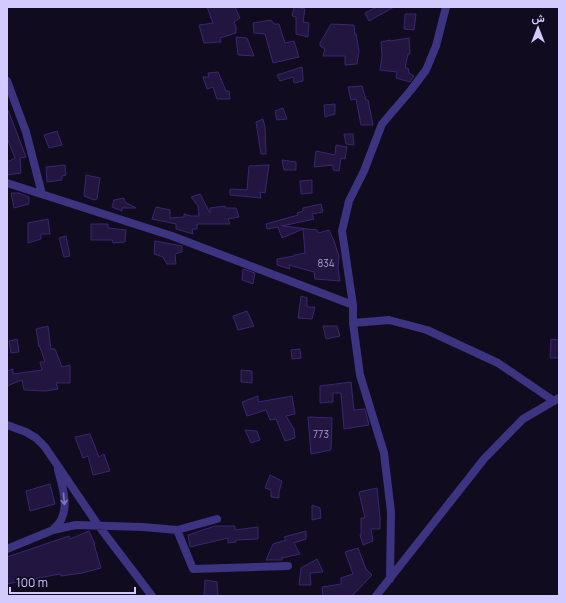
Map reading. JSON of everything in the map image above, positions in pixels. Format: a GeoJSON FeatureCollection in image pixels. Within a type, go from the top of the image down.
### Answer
{"type":"FeatureCollection","features":[{"type":"Feature","properties":{"kind":"street"},"geometry":{"type":"LineString","coordinates":[[390,579],[391,512],[384,453],[360,375],[353,323],[353,305],[342,231],[349,201],[364,171],[382,124],[426,70],[436,46],[446,7]]}},
{"type":"Feature","properties":{"kind":"street"},"geometry":{"type":"LineString","coordinates":[[7,81],[26,132],[42,194]]}},
{"type":"Feature","properties":{"kind":"street"},"geometry":{"type":"LineString","coordinates":[[7,183],[172,236],[353,305]]}},
{"type":"Feature","properties":{"kind":"street"},"geometry":{"type":"LineString","coordinates":[[353,323],[389,320],[427,330],[498,363],[556,400],[524,419],[484,459],[376,596]]}},
{"type":"Feature","properties":{"kind":"street"},"geometry":{"type":"LineString","coordinates":[[7,425],[26,432],[46,447],[98,525],[152,596]]}},
{"type":"Feature","properties":{"kind":"street"},"geometry":{"type":"LineString","coordinates":[[53,530],[61,521],[64,512],[64,499],[58,465]]}},
{"type":"Feature","properties":{"kind":"street"},"geometry":{"type":"LineString","coordinates":[[7,550],[53,530],[76,525],[143,527],[177,530],[217,519]]}},
{"type":"Feature","properties":{"kind":"street"},"geometry":{"type":"LineString","coordinates":[[177,530],[192,570],[288,566]]}},
{"type":"Feature","properties":{"kind":"building"},"geometry":{"type":"Polygon","coordinates":[[[207,7],[235,7],[240,18],[234,22],[236,33],[220,38],[221,42],[204,43],[199,25],[213,23],[207,7]]]}},
{"type":"Feature","properties":{"kind":"building"},"geometry":{"type":"Polygon","coordinates":[[[294,7],[305,9],[303,22],[309,23],[308,37],[296,34],[296,17],[292,16],[294,7]]]}},
{"type":"Feature","properties":{"kind":"building"},"geometry":{"type":"Polygon","coordinates":[[[377,7],[394,7],[369,21],[365,13],[377,7]]]}},
{"type":"Feature","properties":{"kind":"building"},"geometry":{"type":"Polygon","coordinates":[[[405,14],[416,14],[414,30],[404,29],[405,14]]]}},
{"type":"Feature","properties":{"kind":"building"},"geometry":{"type":"Polygon","coordinates":[[[271,20],[274,24],[279,24],[285,43],[294,41],[299,57],[273,63],[265,34],[254,33],[253,23],[271,20]]]}},
{"type":"Feature","properties":{"kind":"building"},"geometry":{"type":"Polygon","coordinates":[[[331,24],[354,25],[359,51],[357,64],[345,65],[345,56],[323,56],[325,49],[320,46],[320,43],[331,24]]]}},
{"type":"Feature","properties":{"kind":"building"},"geometry":{"type":"Polygon","coordinates":[[[236,37],[247,38],[254,56],[238,55],[236,37]]]}},
{"type":"Feature","properties":{"kind":"building"},"geometry":{"type":"Polygon","coordinates":[[[409,38],[410,54],[408,54],[405,68],[408,68],[409,73],[414,76],[410,82],[396,78],[397,72],[380,70],[382,56],[381,42],[409,38]]]}},
{"type":"Feature","properties":{"kind":"building"},"geometry":{"type":"Polygon","coordinates":[[[302,67],[303,81],[294,83],[293,77],[280,81],[277,75],[302,67]]]}},
{"type":"Feature","properties":{"kind":"building"},"geometry":{"type":"Polygon","coordinates":[[[218,72],[226,91],[229,91],[230,99],[217,99],[213,87],[207,89],[203,77],[209,77],[208,73],[218,72]]]}},
{"type":"Feature","properties":{"kind":"building"},"geometry":{"type":"Polygon","coordinates":[[[362,86],[366,100],[368,100],[373,125],[361,125],[356,99],[351,100],[348,87],[362,86]]]}},
{"type":"Feature","properties":{"kind":"building"},"geometry":{"type":"Polygon","coordinates":[[[335,104],[335,114],[325,117],[324,105],[335,104]]]}},
{"type":"Feature","properties":{"kind":"building"},"geometry":{"type":"Polygon","coordinates":[[[283,108],[287,119],[277,120],[275,111],[283,108]]]}},
{"type":"Feature","properties":{"kind":"building"},"geometry":{"type":"Polygon","coordinates":[[[7,110],[26,157],[20,158],[21,173],[7,175],[7,162],[15,158],[7,138],[7,110]]]}},
{"type":"Feature","properties":{"kind":"building"},"geometry":{"type":"Polygon","coordinates":[[[263,119],[265,127],[266,154],[261,154],[256,122],[263,119]]]}},
{"type":"Feature","properties":{"kind":"building"},"geometry":{"type":"Polygon","coordinates":[[[57,131],[62,145],[49,148],[44,135],[57,131]]]}},
{"type":"Feature","properties":{"kind":"building"},"geometry":{"type":"Polygon","coordinates":[[[344,134],[353,134],[354,145],[346,144],[344,134]]]}},
{"type":"Feature","properties":{"kind":"building"},"geometry":{"type":"Polygon","coordinates":[[[336,145],[347,147],[345,159],[341,158],[339,171],[333,170],[333,165],[314,167],[316,151],[335,155],[336,145]]]}},
{"type":"Feature","properties":{"kind":"building"},"geometry":{"type":"Polygon","coordinates":[[[282,160],[296,162],[296,170],[284,170],[282,160]]]}},
{"type":"Feature","properties":{"kind":"building"},"geometry":{"type":"Polygon","coordinates":[[[65,165],[66,175],[62,176],[62,180],[47,182],[46,167],[65,165]]]}},
{"type":"Feature","properties":{"kind":"building"},"geometry":{"type":"Polygon","coordinates":[[[269,165],[265,193],[260,192],[261,198],[230,195],[230,189],[247,190],[249,166],[269,165]]]}},
{"type":"Feature","properties":{"kind":"building"},"geometry":{"type":"Polygon","coordinates":[[[86,175],[100,178],[97,199],[94,200],[84,196],[86,175]]]}},
{"type":"Feature","properties":{"kind":"building"},"geometry":{"type":"Polygon","coordinates":[[[312,180],[312,193],[301,194],[300,181],[312,180]]]}},
{"type":"Feature","properties":{"kind":"building"},"geometry":{"type":"Polygon","coordinates":[[[11,193],[19,193],[29,197],[29,204],[14,208],[11,193]]]}},
{"type":"Feature","properties":{"kind":"building"},"geometry":{"type":"Polygon","coordinates":[[[200,194],[210,213],[210,208],[225,206],[225,208],[236,208],[239,217],[228,219],[230,224],[197,224],[197,229],[192,229],[193,234],[176,229],[176,224],[152,219],[156,207],[170,210],[170,218],[184,217],[184,214],[199,216],[198,206],[191,197],[200,194]]]}},
{"type":"Feature","properties":{"kind":"building"},"geometry":{"type":"Polygon","coordinates":[[[124,198],[125,202],[136,208],[122,208],[122,211],[112,207],[114,200],[124,198]]]}},
{"type":"Feature","properties":{"kind":"building"},"geometry":{"type":"Polygon","coordinates":[[[321,204],[323,212],[312,214],[314,219],[282,226],[317,230],[318,233],[329,230],[339,256],[338,269],[340,281],[315,279],[314,272],[289,265],[290,269],[277,265],[277,259],[305,253],[303,229],[282,238],[278,227],[267,229],[266,224],[298,215],[297,213],[303,211],[303,208],[321,204]]]}},
{"type":"Feature","properties":{"kind":"building"},"geometry":{"type":"Polygon","coordinates":[[[48,219],[50,234],[41,234],[41,239],[28,243],[28,223],[48,219]]]}},
{"type":"Feature","properties":{"kind":"building"},"geometry":{"type":"Polygon","coordinates":[[[91,224],[108,224],[108,228],[126,230],[125,242],[113,243],[112,240],[91,240],[91,224]]]}},
{"type":"Feature","properties":{"kind":"building"},"geometry":{"type":"Polygon","coordinates":[[[66,236],[70,256],[64,257],[59,238],[66,236]]]}},
{"type":"Feature","properties":{"kind":"building"},"geometry":{"type":"Polygon","coordinates":[[[155,241],[182,246],[182,252],[175,254],[176,264],[167,264],[163,257],[154,254],[155,241]]]}},
{"type":"Feature","properties":{"kind":"building"},"geometry":{"type":"Polygon","coordinates":[[[243,269],[255,273],[253,284],[242,280],[243,269]]]}},
{"type":"Feature","properties":{"kind":"building"},"geometry":{"type":"Polygon","coordinates":[[[301,296],[307,298],[307,307],[315,307],[312,319],[298,318],[301,296]]]}},
{"type":"Feature","properties":{"kind":"building"},"geometry":{"type":"Polygon","coordinates":[[[247,311],[254,326],[238,330],[233,316],[247,311]]]}},
{"type":"Feature","properties":{"kind":"building"},"geometry":{"type":"Polygon","coordinates":[[[48,326],[51,349],[55,349],[62,367],[70,365],[70,383],[56,383],[58,389],[46,391],[24,390],[22,380],[7,386],[7,371],[13,369],[13,374],[42,370],[40,362],[45,362],[39,347],[36,329],[48,326]]]}},
{"type":"Feature","properties":{"kind":"building"},"geometry":{"type":"Polygon","coordinates":[[[323,326],[337,326],[340,336],[326,339],[323,326]]]}},
{"type":"Feature","properties":{"kind":"building"},"geometry":{"type":"Polygon","coordinates":[[[17,339],[19,352],[11,353],[9,341],[17,339]]]}},
{"type":"Feature","properties":{"kind":"building"},"geometry":{"type":"Polygon","coordinates":[[[551,339],[559,340],[559,358],[550,358],[551,339]]]}},
{"type":"Feature","properties":{"kind":"building"},"geometry":{"type":"Polygon","coordinates":[[[300,349],[301,358],[292,359],[291,350],[300,349]]]}},
{"type":"Feature","properties":{"kind":"building"},"geometry":{"type":"Polygon","coordinates":[[[241,370],[252,371],[252,383],[241,382],[241,370]]]}},
{"type":"Feature","properties":{"kind":"building"},"geometry":{"type":"Polygon","coordinates":[[[351,382],[354,410],[365,409],[369,425],[344,429],[341,393],[333,393],[333,402],[320,403],[320,386],[351,382]]]}},
{"type":"Feature","properties":{"kind":"building"},"geometry":{"type":"Polygon","coordinates":[[[258,396],[258,402],[292,396],[295,414],[286,416],[294,429],[295,438],[285,441],[276,419],[270,420],[266,410],[247,416],[242,402],[258,396]]]}},
{"type":"Feature","properties":{"kind":"building"},"geometry":{"type":"Polygon","coordinates":[[[308,417],[332,418],[331,450],[311,454],[308,417]]]}},
{"type":"Feature","properties":{"kind":"building"},"geometry":{"type":"Polygon","coordinates":[[[245,430],[257,431],[260,440],[251,443],[245,430]]]}},
{"type":"Feature","properties":{"kind":"building"},"geometry":{"type":"Polygon","coordinates":[[[90,434],[99,457],[104,454],[110,471],[93,475],[88,456],[83,458],[75,437],[90,434]]]}},
{"type":"Feature","properties":{"kind":"building"},"geometry":{"type":"Polygon","coordinates":[[[270,475],[282,481],[279,498],[271,497],[271,490],[265,488],[270,475]]]}},
{"type":"Feature","properties":{"kind":"building"},"geometry":{"type":"Polygon","coordinates":[[[50,484],[55,504],[30,511],[26,491],[50,484]]]}},
{"type":"Feature","properties":{"kind":"building"},"geometry":{"type":"Polygon","coordinates":[[[377,488],[380,529],[371,529],[373,541],[363,545],[360,535],[361,518],[365,518],[359,492],[377,488]]]}},
{"type":"Feature","properties":{"kind":"building"},"geometry":{"type":"Polygon","coordinates":[[[312,505],[320,508],[321,518],[312,520],[312,505]]]}},
{"type":"Feature","properties":{"kind":"building"},"geometry":{"type":"Polygon","coordinates":[[[215,526],[235,526],[235,530],[258,527],[258,539],[236,540],[236,542],[228,543],[228,538],[190,547],[188,535],[215,526]]]}},
{"type":"Feature","properties":{"kind":"building"},"geometry":{"type":"Polygon","coordinates":[[[89,531],[95,544],[101,568],[82,573],[61,576],[60,574],[7,584],[7,557],[69,536],[70,539],[89,531]]]}},
{"type":"Feature","properties":{"kind":"building"},"geometry":{"type":"Polygon","coordinates":[[[306,531],[306,539],[294,543],[300,554],[282,558],[282,560],[266,560],[273,544],[286,540],[284,537],[306,531]]]}},
{"type":"Feature","properties":{"kind":"building"},"geometry":{"type":"Polygon","coordinates":[[[358,548],[366,569],[372,575],[352,596],[323,596],[322,587],[341,584],[341,578],[353,574],[345,552],[358,548]]]}},
{"type":"Feature","properties":{"kind":"building"},"geometry":{"type":"Polygon","coordinates":[[[317,559],[323,572],[310,573],[311,585],[299,585],[301,568],[317,559]]]}},
{"type":"Feature","properties":{"kind":"building"},"geometry":{"type":"Polygon","coordinates":[[[205,580],[217,582],[218,596],[204,596],[205,580]]]}}]}
